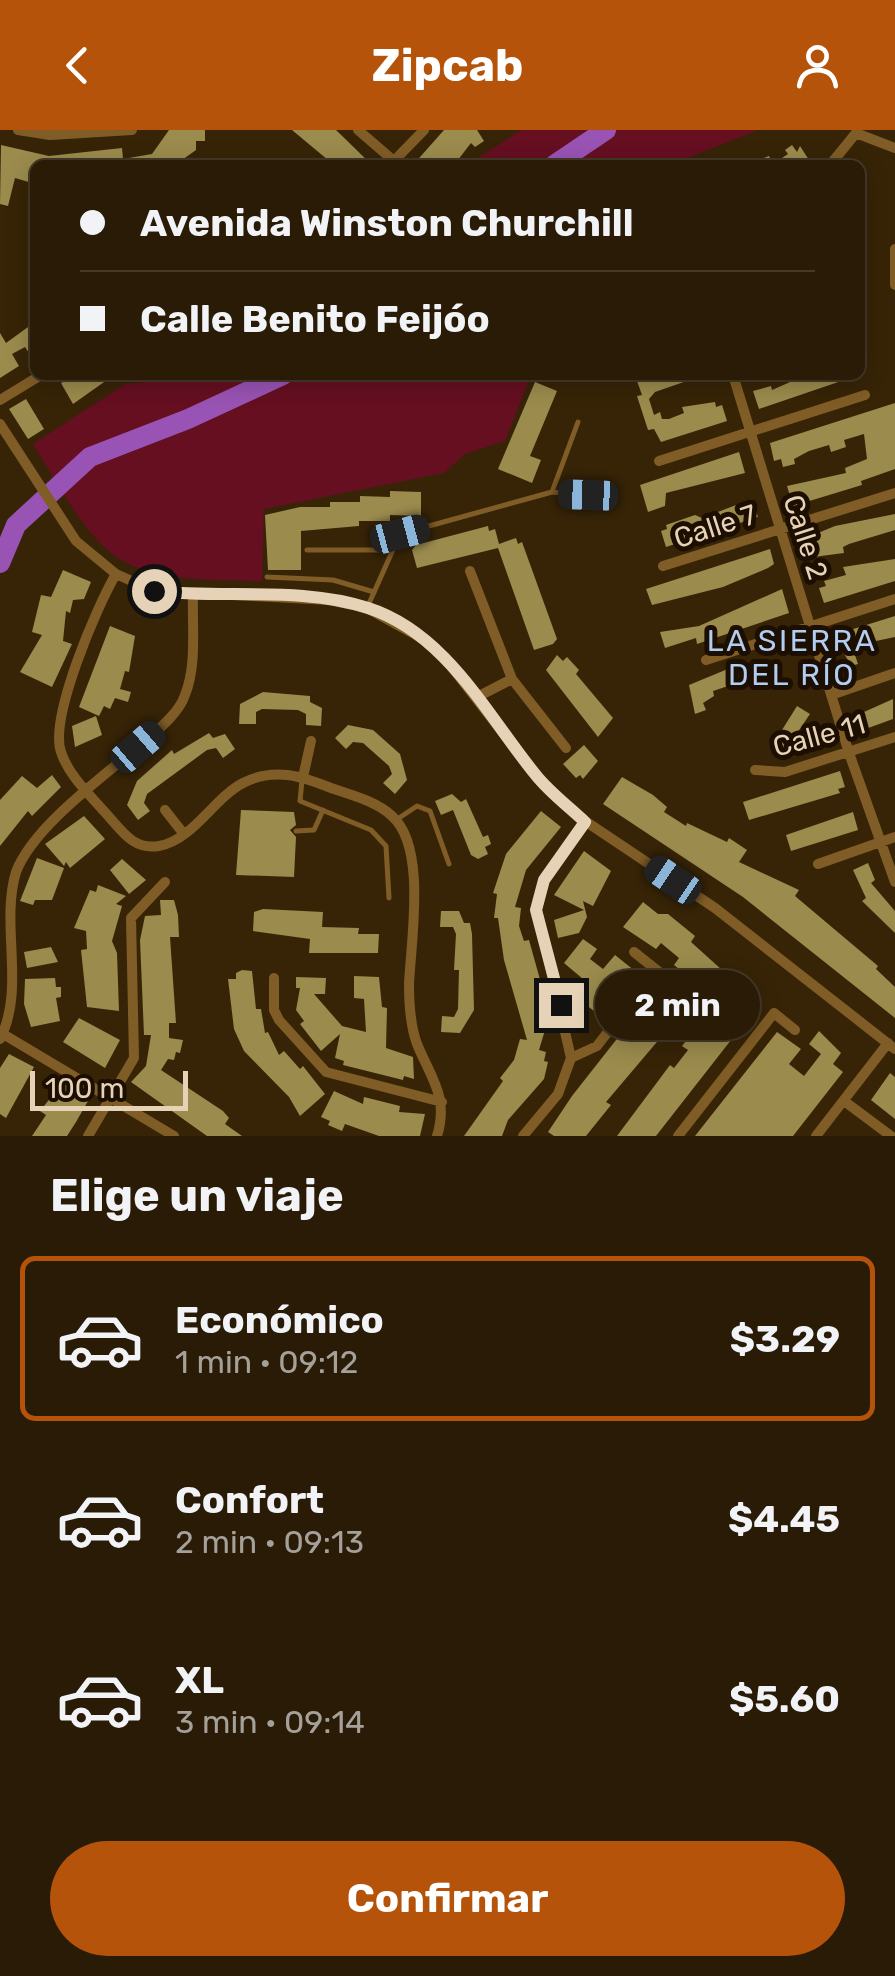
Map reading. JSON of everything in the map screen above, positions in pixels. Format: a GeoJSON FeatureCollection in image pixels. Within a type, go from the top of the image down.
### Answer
{"type":"FeatureCollection","features":[{"type":"Feature","properties":{"kind":"street"},"geometry":{"type":"LineString","coordinates":[[23,131],[50,135],[132,130]]}},
{"type":"Feature","properties":{"kind":"street"},"geometry":{"type":"LineString","coordinates":[[358,130],[389,160]]}},
{"type":"Feature","properties":{"kind":"street"},"geometry":{"type":"LineString","coordinates":[[395,160],[424,130]]}},
{"type":"Feature","properties":{"kind":"street"},"geometry":{"type":"LineString","coordinates":[[834,160],[856,133],[895,148]]}},
{"type":"Feature","properties":{"kind":"street"},"geometry":{"type":"LineString","coordinates":[[895,249],[895,285]]}},
{"type":"Feature","properties":{"kind":"street"},"geometry":{"type":"LineString","coordinates":[[0,400],[33,380]]}},
{"type":"Feature","properties":{"kind":"street","name":"Calle 2"},"geometry":{"type":"LineString","coordinates":[[733,380],[849,753],[895,882]]}},
{"type":"Feature","properties":{"kind":"street"},"geometry":{"type":"LineString","coordinates":[[658,461],[865,396]]}},
{"type":"Feature","properties":{"kind":"street"},"geometry":{"type":"LineString","coordinates":[[0,424],[76,541],[116,574],[154,591],[193,596],[330,600],[367,608],[427,642],[538,778],[585,822],[716,908],[891,1046],[816,1136]]}},
{"type":"Feature","properties":{"kind":"street","name":"Calle 7"},"geometry":{"type":"LineString","coordinates":[[663,566],[895,493]]}},
{"type":"Feature","properties":{"kind":"street"},"geometry":{"type":"LineString","coordinates":[[470,571],[512,678],[566,748]]}},
{"type":"Feature","properties":{"kind":"street"},"geometry":{"type":"LineString","coordinates":[[116,574],[92,619],[60,719],[60,751],[88,792],[129,840],[139,845],[160,846],[183,833],[241,784],[272,774],[303,777],[376,805],[396,820],[411,846],[413,860],[411,1019],[442,1102],[437,1136]]}},
{"type":"Feature","properties":{"kind":"street"},"geometry":{"type":"LineString","coordinates":[[174,1136],[114,1096],[1,1037],[11,1002],[8,915],[16,872],[32,844],[164,724],[185,699],[192,671],[193,596]]}},
{"type":"Feature","properties":{"kind":"street"},"geometry":{"type":"LineString","coordinates":[[706,660],[895,600]]}},
{"type":"Feature","properties":{"kind":"street"},"geometry":{"type":"LineString","coordinates":[[831,695],[895,673]]}},
{"type":"Feature","properties":{"kind":"street"},"geometry":{"type":"LineString","coordinates":[[476,698],[512,678]]}},
{"type":"Feature","properties":{"kind":"street","name":"Calle 11"},"geometry":{"type":"LineString","coordinates":[[755,770],[785,772],[895,737]]}},
{"type":"Feature","properties":{"kind":"street"},"geometry":{"type":"LineString","coordinates":[[303,777],[311,741]]}},
{"type":"Feature","properties":{"kind":"street"},"geometry":{"type":"LineString","coordinates":[[165,810],[183,833]]}},
{"type":"Feature","properties":{"kind":"street"},"geometry":{"type":"LineString","coordinates":[[524,1136],[558,1094],[571,1058],[536,910],[544,880],[585,822]]}},
{"type":"Feature","properties":{"kind":"street"},"geometry":{"type":"LineString","coordinates":[[818,864],[895,837]]}},
{"type":"Feature","properties":{"kind":"street"},"geometry":{"type":"LineString","coordinates":[[88,1136],[134,1058],[131,918],[165,882]]}},
{"type":"Feature","properties":{"kind":"street"},"geometry":{"type":"LineString","coordinates":[[634,952],[678,987]]}},
{"type":"Feature","properties":{"kind":"street"},"geometry":{"type":"LineString","coordinates":[[571,1058],[597,1046],[655,971]]}},
{"type":"Feature","properties":{"kind":"street"},"geometry":{"type":"LineString","coordinates":[[274,978],[279,1020],[326,1072],[442,1102]]}},
{"type":"Feature","properties":{"kind":"street"},"geometry":{"type":"LineString","coordinates":[[678,1136],[774,1014],[796,1030]]}},
{"type":"Feature","properties":{"kind":"street"},"geometry":{"type":"LineString","coordinates":[[844,1101],[891,1136]]}},
{"type":"Feature","properties":{"kind":"lane"},"geometry":{"type":"LineString","coordinates":[[552,492],[578,422]]}},
{"type":"Feature","properties":{"kind":"lane"},"geometry":{"type":"LineString","coordinates":[[367,608],[400,534],[552,492],[588,495]]}},
{"type":"Feature","properties":{"kind":"lane"},"geometry":{"type":"LineString","coordinates":[[307,550],[391,550]]}},
{"type":"Feature","properties":{"kind":"lane"},"geometry":{"type":"LineString","coordinates":[[267,577],[333,580],[374,592]]}},
{"type":"Feature","properties":{"kind":"lane"},"geometry":{"type":"LineString","coordinates":[[303,777],[300,801],[371,830],[386,846],[389,898]]}},
{"type":"Feature","properties":{"kind":"lane"},"geometry":{"type":"LineString","coordinates":[[396,820],[408,810],[425,807],[449,864]]}},
{"type":"Feature","properties":{"kind":"lane"},"geometry":{"type":"LineString","coordinates":[[296,831],[314,830],[324,810]]}},
{"type":"Feature","properties":{"kind":"shaded area"},"geometry":{"type":"Polygon","coordinates":[[[521,130],[758,130],[683,160],[475,160],[521,130]]]}},
{"type":"Feature","properties":{"kind":"shaded area"},"geometry":{"type":"Polygon","coordinates":[[[170,380],[529,380],[505,441],[465,454],[444,473],[264,509],[262,581],[174,577],[144,570],[120,559],[79,518],[33,444],[125,384],[170,380]]]}},
{"type":"Feature","properties":{"kind":"building"},"geometry":{"type":"Polygon","coordinates":[[[169,130],[205,130],[205,141],[196,141],[196,150],[182,160],[30,160],[30,182],[15,178],[8,206],[0,204],[1,145],[49,156],[122,148],[123,159],[152,154],[169,130]]]}},
{"type":"Feature","properties":{"kind":"building"},"geometry":{"type":"Polygon","coordinates":[[[292,130],[336,130],[367,160],[328,160],[292,130]]]}},
{"type":"Feature","properties":{"kind":"building"},"geometry":{"type":"Polygon","coordinates":[[[444,130],[477,130],[484,141],[475,147],[471,143],[458,160],[417,160],[444,130]]]}},
{"type":"Feature","properties":{"kind":"building"},"geometry":{"type":"Polygon","coordinates":[[[792,145],[797,152],[800,146],[809,160],[779,160],[788,154],[785,150],[792,145]]]}},
{"type":"Feature","properties":{"kind":"building"},"geometry":{"type":"Polygon","coordinates":[[[30,326],[30,354],[25,347],[12,354],[19,366],[0,378],[0,333],[6,343],[30,326]]]}},
{"type":"Feature","properties":{"kind":"building"},"geometry":{"type":"Polygon","coordinates":[[[68,380],[107,380],[73,404],[61,383],[68,380]]]}},
{"type":"Feature","properties":{"kind":"building"},"geometry":{"type":"Polygon","coordinates":[[[690,380],[655,392],[649,399],[654,415],[660,412],[662,419],[684,413],[682,407],[715,402],[716,407],[722,405],[727,421],[661,442],[654,429],[648,430],[637,396],[642,395],[637,381],[690,380]]]}},
{"type":"Feature","properties":{"kind":"building"},"geometry":{"type":"Polygon","coordinates":[[[795,380],[844,380],[759,409],[753,391],[771,386],[772,390],[795,380]]]}},
{"type":"Feature","properties":{"kind":"building"},"geometry":{"type":"Polygon","coordinates":[[[535,382],[557,391],[530,456],[541,460],[532,483],[498,469],[535,382]]]}},
{"type":"Feature","properties":{"kind":"building"},"geometry":{"type":"Polygon","coordinates":[[[26,399],[44,429],[28,439],[9,409],[26,399]]]}},
{"type":"Feature","properties":{"kind":"building"},"geometry":{"type":"Polygon","coordinates":[[[895,403],[895,469],[861,481],[862,485],[793,506],[787,486],[846,473],[845,468],[867,459],[864,434],[844,440],[846,447],[831,452],[829,445],[809,451],[794,459],[795,464],[783,467],[781,459],[774,461],[770,443],[895,403]]]}},
{"type":"Feature","properties":{"kind":"building"},"geometry":{"type":"Polygon","coordinates":[[[739,452],[745,473],[666,493],[665,506],[648,512],[640,485],[739,452]]]}},
{"type":"Feature","properties":{"kind":"building"},"geometry":{"type":"Polygon","coordinates":[[[390,491],[421,492],[421,516],[390,515],[390,521],[359,521],[359,526],[301,531],[301,570],[268,570],[265,515],[300,507],[330,507],[330,502],[360,502],[360,496],[390,497],[390,491]]]}},
{"type":"Feature","properties":{"kind":"building"},"geometry":{"type":"Polygon","coordinates":[[[752,499],[758,517],[666,547],[661,531],[667,529],[666,525],[695,515],[702,518],[752,499]]]}},
{"type":"Feature","properties":{"kind":"building"},"geometry":{"type":"Polygon","coordinates":[[[895,514],[895,530],[849,544],[843,547],[844,553],[806,558],[801,540],[835,526],[895,514]]]}},
{"type":"Feature","properties":{"kind":"building"},"geometry":{"type":"Polygon","coordinates":[[[488,526],[489,531],[495,529],[499,544],[516,538],[518,544],[522,542],[557,639],[553,644],[534,650],[498,548],[417,568],[412,550],[416,545],[488,526]]]}},
{"type":"Feature","properties":{"kind":"building"},"geometry":{"type":"Polygon","coordinates":[[[770,549],[774,564],[768,568],[723,587],[652,605],[646,589],[770,549]]]}},
{"type":"Feature","properties":{"kind":"building"},"geometry":{"type":"Polygon","coordinates":[[[895,559],[895,581],[824,603],[819,588],[826,586],[824,581],[846,575],[843,567],[895,559]]]}},
{"type":"Feature","properties":{"kind":"building"},"geometry":{"type":"Polygon","coordinates":[[[63,570],[91,582],[84,599],[73,600],[70,613],[66,611],[63,641],[72,644],[52,687],[20,672],[42,635],[32,632],[41,595],[51,597],[63,570]]]}},
{"type":"Feature","properties":{"kind":"building"},"geometry":{"type":"Polygon","coordinates":[[[782,589],[789,613],[697,644],[696,638],[665,648],[660,632],[699,626],[782,589]]]}},
{"type":"Feature","properties":{"kind":"building"},"geometry":{"type":"Polygon","coordinates":[[[895,616],[895,637],[852,646],[858,664],[851,666],[834,635],[895,616]]]}},
{"type":"Feature","properties":{"kind":"building"},"geometry":{"type":"Polygon","coordinates":[[[110,626],[135,636],[129,672],[125,671],[120,689],[131,692],[128,702],[115,698],[110,709],[104,706],[99,716],[79,707],[110,626]]]}},
{"type":"Feature","properties":{"kind":"building"},"geometry":{"type":"Polygon","coordinates":[[[557,655],[563,661],[567,657],[579,670],[576,674],[613,718],[598,737],[546,670],[557,655]]]}},
{"type":"Feature","properties":{"kind":"building"},"geometry":{"type":"Polygon","coordinates":[[[735,666],[740,682],[713,691],[714,696],[703,703],[706,710],[695,714],[689,685],[735,666]]]}},
{"type":"Feature","properties":{"kind":"building"},"geometry":{"type":"Polygon","coordinates":[[[263,692],[310,696],[310,702],[322,708],[321,726],[306,725],[306,714],[298,710],[262,709],[256,712],[256,724],[239,724],[240,704],[263,692]]]}},
{"type":"Feature","properties":{"kind":"building"},"geometry":{"type":"Polygon","coordinates":[[[893,699],[893,719],[860,731],[855,716],[893,699]]]}},
{"type":"Feature","properties":{"kind":"building"},"geometry":{"type":"Polygon","coordinates":[[[797,706],[810,714],[783,754],[772,746],[797,706]]]}},
{"type":"Feature","properties":{"kind":"building"},"geometry":{"type":"Polygon","coordinates":[[[96,716],[102,735],[75,747],[72,726],[96,716]]]}},
{"type":"Feature","properties":{"kind":"building"},"geometry":{"type":"Polygon","coordinates":[[[348,725],[373,730],[400,754],[407,780],[395,794],[383,783],[392,774],[389,766],[363,743],[353,742],[346,749],[335,738],[348,725]]]}},
{"type":"Feature","properties":{"kind":"building"},"geometry":{"type":"Polygon","coordinates":[[[209,733],[213,738],[225,734],[235,749],[223,758],[216,748],[207,750],[147,794],[144,803],[150,811],[138,820],[127,805],[137,781],[172,750],[174,754],[209,733]]]}},
{"type":"Feature","properties":{"kind":"building"},"geometry":{"type":"Polygon","coordinates":[[[584,745],[598,761],[583,779],[580,775],[576,778],[563,764],[584,745]]]}},
{"type":"Feature","properties":{"kind":"building"},"geometry":{"type":"Polygon","coordinates":[[[840,771],[845,787],[838,789],[840,793],[749,820],[743,802],[840,771]]]}},
{"type":"Feature","properties":{"kind":"building"},"geometry":{"type":"Polygon","coordinates":[[[52,775],[61,787],[32,816],[28,811],[0,846],[0,800],[22,776],[37,788],[52,775]]]}},
{"type":"Feature","properties":{"kind":"building"},"geometry":{"type":"Polygon","coordinates":[[[622,777],[653,795],[667,807],[664,812],[686,826],[687,823],[727,842],[729,838],[747,850],[739,862],[799,890],[795,896],[878,966],[876,969],[895,987],[895,1018],[743,897],[603,804],[622,777]]]}},
{"type":"Feature","properties":{"kind":"building"},"geometry":{"type":"Polygon","coordinates":[[[452,794],[461,802],[466,799],[483,837],[488,835],[488,854],[478,859],[471,855],[453,810],[441,815],[435,801],[452,794]]]}},
{"type":"Feature","properties":{"kind":"building"},"geometry":{"type":"Polygon","coordinates":[[[241,810],[294,812],[296,825],[290,830],[296,837],[294,877],[236,875],[241,810]]]}},
{"type":"Feature","properties":{"kind":"building"},"geometry":{"type":"Polygon","coordinates":[[[541,811],[561,827],[526,870],[515,907],[521,908],[519,926],[524,941],[529,940],[553,1029],[545,1030],[539,1050],[546,1052],[544,1061],[548,1062],[544,1079],[508,1120],[502,1136],[464,1136],[503,1081],[500,1078],[514,1060],[520,1039],[527,1040],[504,960],[498,918],[494,918],[497,894],[493,893],[506,854],[541,811]]]}},
{"type":"Feature","properties":{"kind":"building"},"geometry":{"type":"Polygon","coordinates":[[[853,812],[858,830],[791,851],[786,835],[853,812]]]}},
{"type":"Feature","properties":{"kind":"building"},"geometry":{"type":"Polygon","coordinates":[[[84,816],[105,839],[70,868],[66,862],[64,866],[45,844],[84,816]]]}},
{"type":"Feature","properties":{"kind":"building"},"geometry":{"type":"Polygon","coordinates":[[[584,851],[611,871],[593,906],[583,901],[587,917],[579,933],[558,938],[554,920],[584,910],[554,895],[584,851]]]}},
{"type":"Feature","properties":{"kind":"building"},"geometry":{"type":"Polygon","coordinates":[[[37,858],[64,868],[52,900],[35,900],[33,905],[20,901],[37,858]]]}},
{"type":"Feature","properties":{"kind":"building"},"geometry":{"type":"Polygon","coordinates":[[[122,859],[146,880],[129,894],[110,870],[122,859]]]}},
{"type":"Feature","properties":{"kind":"building"},"geometry":{"type":"Polygon","coordinates":[[[868,863],[875,880],[871,883],[895,911],[895,933],[862,901],[866,898],[853,870],[868,863]]]}},
{"type":"Feature","properties":{"kind":"building"},"geometry":{"type":"Polygon","coordinates":[[[98,885],[126,896],[116,904],[122,906],[112,941],[117,953],[119,1011],[87,1007],[81,950],[87,949],[86,931],[74,928],[90,890],[96,892],[98,885]]]}},
{"type":"Feature","properties":{"kind":"building"},"geometry":{"type":"Polygon","coordinates":[[[160,900],[174,900],[178,915],[179,937],[170,937],[176,1023],[169,1023],[169,1038],[183,1040],[180,1053],[176,1052],[174,1060],[168,1059],[161,1070],[223,1111],[229,1118],[225,1124],[242,1136],[207,1136],[131,1082],[146,1066],[151,1035],[144,1035],[140,940],[145,916],[161,915],[160,900]]]}},
{"type":"Feature","properties":{"kind":"building"},"geometry":{"type":"Polygon","coordinates":[[[643,902],[658,914],[668,914],[695,936],[691,942],[722,970],[710,986],[727,999],[743,976],[750,981],[744,989],[760,1003],[656,1136],[617,1136],[670,1065],[674,1068],[688,1050],[682,1046],[690,1036],[673,1023],[606,1102],[611,1105],[586,1136],[554,1136],[548,1132],[572,1096],[660,984],[702,1021],[714,1006],[688,986],[693,980],[674,965],[679,958],[661,943],[656,949],[623,927],[643,902]]]}},
{"type":"Feature","properties":{"kind":"building"},"geometry":{"type":"Polygon","coordinates":[[[441,911],[459,911],[464,923],[470,923],[472,934],[474,1010],[460,1033],[441,1032],[442,1016],[454,1017],[458,1009],[459,970],[454,970],[456,934],[453,927],[440,927],[441,911]]]}},
{"type":"Feature","properties":{"kind":"building"},"geometry":{"type":"Polygon","coordinates":[[[254,912],[323,912],[322,927],[359,928],[358,934],[379,934],[378,953],[309,953],[310,939],[253,931],[254,912]]]}},
{"type":"Feature","properties":{"kind":"building"},"geometry":{"type":"Polygon","coordinates":[[[583,939],[597,949],[590,959],[603,969],[615,955],[635,971],[601,1016],[575,997],[584,986],[579,983],[583,979],[564,963],[583,939]]]}},
{"type":"Feature","properties":{"kind":"building"},"geometry":{"type":"Polygon","coordinates":[[[51,947],[58,962],[27,968],[24,952],[51,947]]]}},
{"type":"Feature","properties":{"kind":"building"},"geometry":{"type":"Polygon","coordinates":[[[242,970],[252,971],[256,1009],[261,1009],[265,1033],[268,1032],[279,1055],[284,1051],[300,1069],[303,1066],[325,1094],[300,1116],[289,1097],[244,1051],[234,1029],[228,979],[236,979],[236,973],[242,970]]]}},
{"type":"Feature","properties":{"kind":"building"},"geometry":{"type":"Polygon","coordinates":[[[354,976],[379,977],[382,1007],[387,1008],[386,1048],[413,1057],[414,1079],[404,1076],[403,1080],[343,1065],[344,1061],[335,1058],[340,1034],[321,1051],[300,1024],[304,1021],[296,1010],[300,988],[296,988],[296,977],[326,978],[325,994],[314,994],[342,1026],[366,1032],[364,999],[354,998],[354,976]]]}},
{"type":"Feature","properties":{"kind":"building"},"geometry":{"type":"Polygon","coordinates":[[[55,978],[56,987],[61,987],[61,997],[56,998],[60,1021],[31,1027],[24,1004],[25,979],[55,978]]]}},
{"type":"Feature","properties":{"kind":"building"},"geometry":{"type":"Polygon","coordinates":[[[79,1018],[120,1040],[105,1068],[63,1042],[79,1018]]]}},
{"type":"Feature","properties":{"kind":"building"},"geometry":{"type":"Polygon","coordinates":[[[819,1031],[841,1053],[833,1064],[843,1072],[793,1136],[695,1136],[777,1032],[801,1049],[789,1064],[804,1076],[821,1054],[809,1044],[819,1031]]]}},
{"type":"Feature","properties":{"kind":"building"},"geometry":{"type":"Polygon","coordinates":[[[9,1054],[34,1067],[6,1118],[0,1114],[0,1068],[9,1054]]]}},
{"type":"Feature","properties":{"kind":"building"},"geometry":{"type":"Polygon","coordinates":[[[890,1073],[895,1077],[895,1119],[871,1100],[890,1073]]]}},
{"type":"Feature","properties":{"kind":"building"},"geometry":{"type":"Polygon","coordinates":[[[64,1081],[88,1101],[76,1122],[67,1136],[32,1136],[46,1115],[40,1111],[64,1081]]]}},
{"type":"Feature","properties":{"kind":"building"},"geometry":{"type":"Polygon","coordinates":[[[334,1091],[363,1104],[364,1097],[400,1106],[399,1112],[425,1114],[420,1136],[379,1136],[345,1124],[342,1131],[328,1125],[330,1121],[321,1117],[334,1091]]]}},
{"type":"Feature","properties":{"kind":"waterway"},"geometry":{"type":"LineString","coordinates":[[561,160],[606,130]]}},
{"type":"Feature","properties":{"kind":"waterway"},"geometry":{"type":"LineString","coordinates":[[0,563],[16,525],[90,457],[188,419],[272,380]]}},
{"type":"Feature","properties":{"kind":"district","name":"LA SIERRA DEL RÍO"},"geometry":{"type":"Point","coordinates":[792,658]}},
{"type":"Feature","properties":{"kind":"route"},"geometry":{"type":"LineString","coordinates":[[154,591],[193,596],[330,600],[367,608],[400,623],[450,665],[538,778],[585,822],[544,880],[536,910],[561,1005]]}}]}
